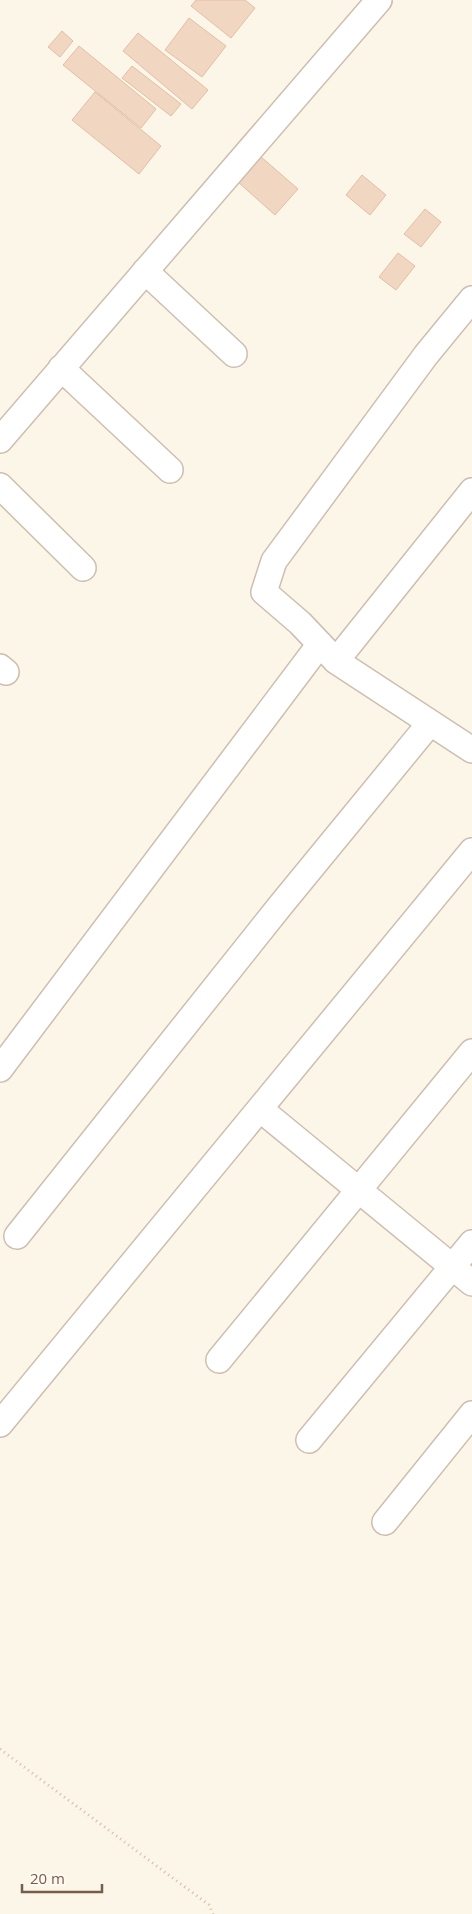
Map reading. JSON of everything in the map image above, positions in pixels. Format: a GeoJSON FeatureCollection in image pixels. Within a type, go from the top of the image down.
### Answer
{"type":"FeatureCollection","features":[{"type":"Feature","properties":{"kind":"street"},"geometry":{"type":"LineString","coordinates":[[0,440],[379,0]]}},
{"type":"Feature","properties":{"kind":"street"},"geometry":{"type":"LineString","coordinates":[[145,271],[234,354]]}},
{"type":"Feature","properties":{"kind":"street"},"geometry":{"type":"LineString","coordinates":[[472,299],[426,355],[274,561],[264,592],[300,623],[328,653],[472,750]]}},
{"type":"Feature","properties":{"kind":"street"},"geometry":{"type":"LineString","coordinates":[[61,368],[170,470]]}},
{"type":"Feature","properties":{"kind":"street"},"geometry":{"type":"LineString","coordinates":[[0,486],[83,568]]}},
{"type":"Feature","properties":{"kind":"street"},"geometry":{"type":"LineString","coordinates":[[0,1068],[328,653],[472,491]]}},
{"type":"Feature","properties":{"kind":"street"},"geometry":{"type":"LineString","coordinates":[[17,1236],[280,906],[430,723]]}},
{"type":"Feature","properties":{"kind":"street"},"geometry":{"type":"LineString","coordinates":[[0,1424],[472,851]]}},
{"type":"Feature","properties":{"kind":"street"},"geometry":{"type":"LineString","coordinates":[[218,1360],[472,1052]]}},
{"type":"Feature","properties":{"kind":"street"},"geometry":{"type":"LineString","coordinates":[[260,1109],[472,1283]]}},
{"type":"Feature","properties":{"kind":"street"},"geometry":{"type":"LineString","coordinates":[[309,1440],[472,1243]]}},
{"type":"Feature","properties":{"kind":"street"},"geometry":{"type":"LineString","coordinates":[[385,1522],[472,1414]]}},
{"type":"Feature","properties":{"kind":"path"},"geometry":{"type":"LineString","coordinates":[[0,1749],[210,1905],[213,1914]]}},
{"type":"Feature","properties":{"kind":"building"},"geometry":{"type":"Polygon","coordinates":[[[196,0],[245,0],[255,8],[231,38],[191,6],[196,0]]]}},
{"type":"Feature","properties":{"kind":"building"},"geometry":{"type":"Polygon","coordinates":[[[189,18],[226,46],[202,77],[165,50],[189,18]]]}},
{"type":"Feature","properties":{"kind":"building"},"geometry":{"type":"Polygon","coordinates":[[[62,31],[73,41],[60,57],[48,47],[62,31]]]}},
{"type":"Feature","properties":{"kind":"building"},"geometry":{"type":"Polygon","coordinates":[[[138,33],[208,90],[192,109],[123,51],[138,33]]]}},
{"type":"Feature","properties":{"kind":"building"},"geometry":{"type":"Polygon","coordinates":[[[79,46],[156,109],[141,128],[63,65],[79,46]]]}},
{"type":"Feature","properties":{"kind":"building"},"geometry":{"type":"Polygon","coordinates":[[[132,66],[181,104],[171,116],[122,78],[132,66]]]}},
{"type":"Feature","properties":{"kind":"building"},"geometry":{"type":"Polygon","coordinates":[[[95,92],[161,146],[139,174],[72,120],[95,92]]]}},
{"type":"Feature","properties":{"kind":"building"},"geometry":{"type":"Polygon","coordinates":[[[260,156],[298,189],[275,215],[238,182],[260,156]]]}},
{"type":"Feature","properties":{"kind":"building"},"geometry":{"type":"Polygon","coordinates":[[[362,175],[386,195],[370,215],[346,195],[362,175]]]}},
{"type":"Feature","properties":{"kind":"building"},"geometry":{"type":"Polygon","coordinates":[[[425,209],[441,222],[421,247],[404,234],[425,209]]]}},
{"type":"Feature","properties":{"kind":"building"},"geometry":{"type":"Polygon","coordinates":[[[398,253],[415,266],[396,290],[379,277],[398,253]]]}}]}
